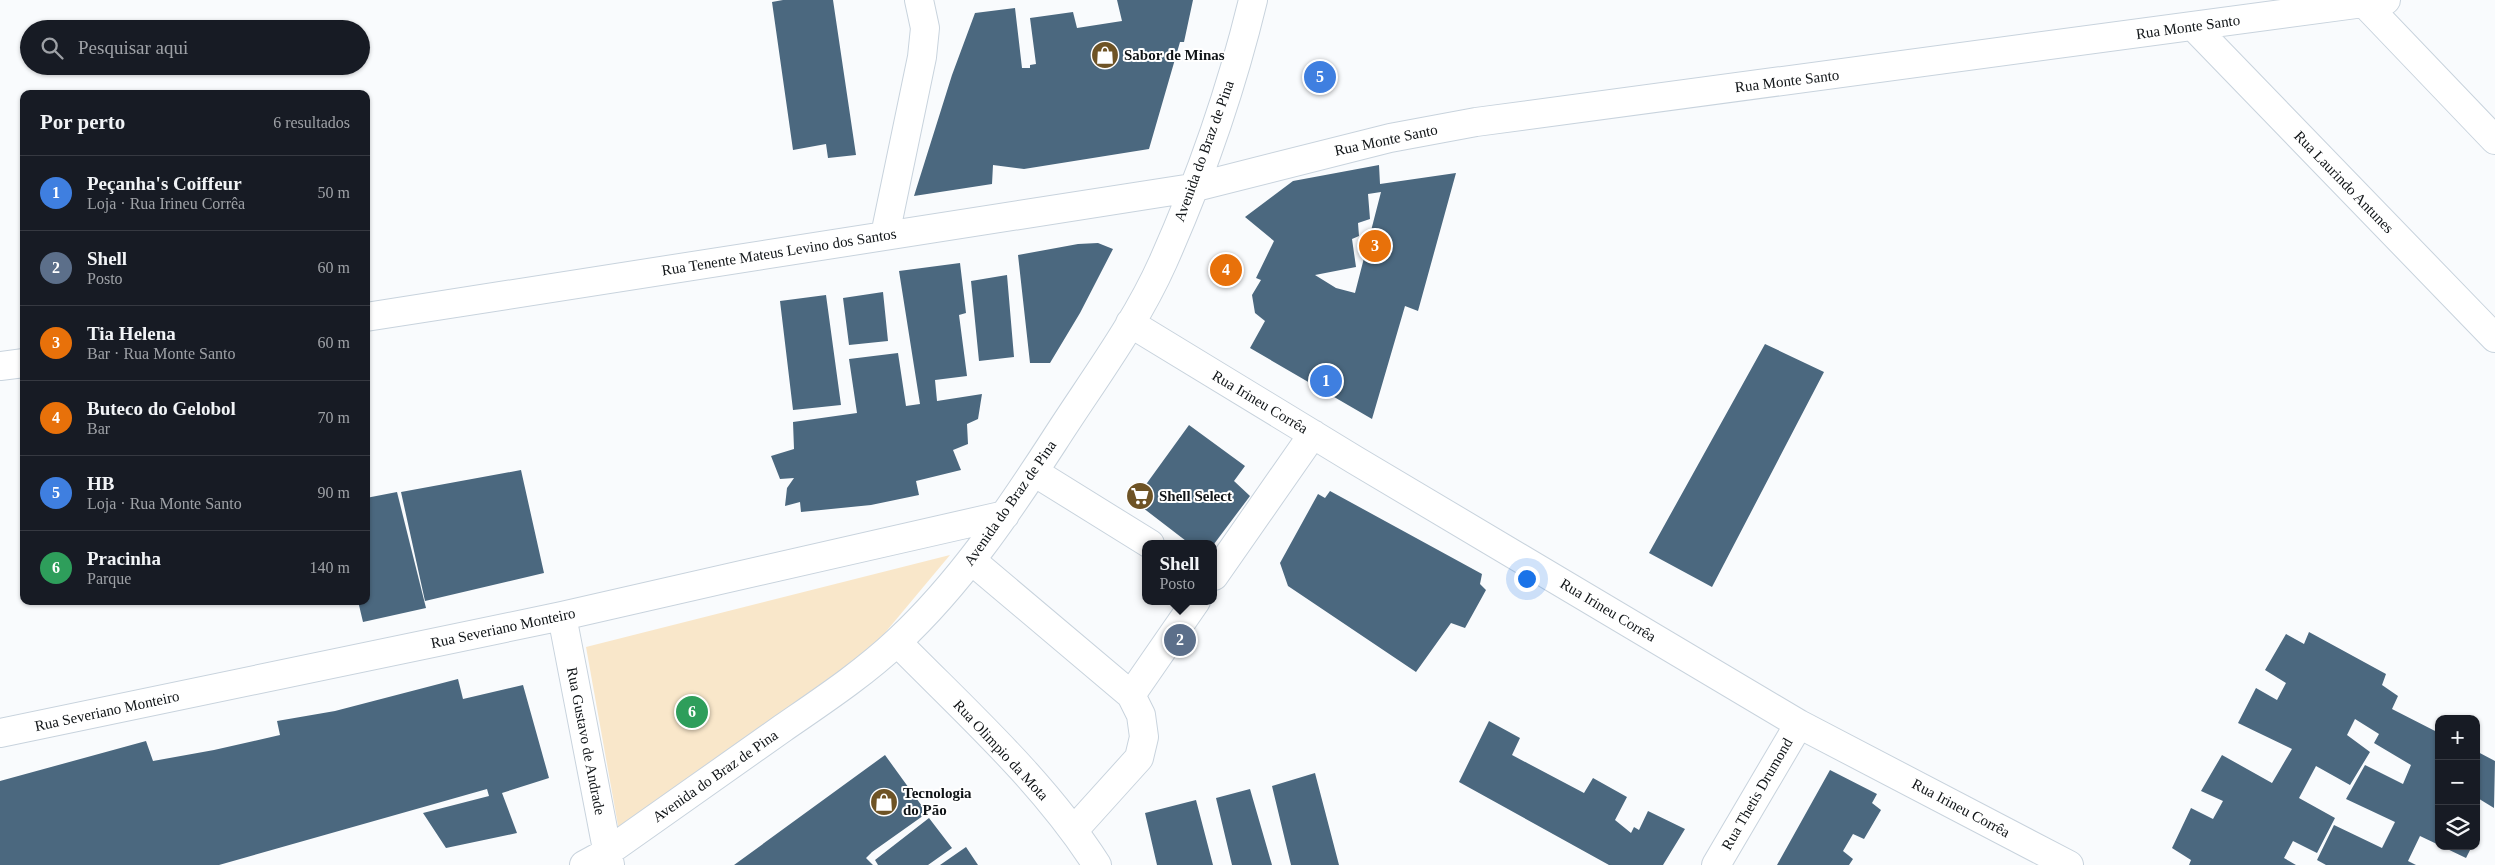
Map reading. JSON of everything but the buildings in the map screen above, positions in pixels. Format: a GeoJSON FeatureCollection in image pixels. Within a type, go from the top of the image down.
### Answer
{"type":"FeatureCollection","features":[{"type":"Feature","properties":{"kind":"street"},"geometry":{"type":"LineString","coordinates":[[884,234],[922,56],[925,28],[919,0]]}},
{"type":"Feature","properties":{"kind":"street","name":"Avenida do Braz de Pina"},"geometry":{"type":"LineString","coordinates":[[600,861],[852,679],[897,642],[943,595],[971,560],[1034,472],[1130,323],[1163,263],[1220,114],[1253,0]]}},
{"type":"Feature","properties":{"kind":"street"},"geometry":{"type":"LineString","coordinates":[[2375,2],[2495,140]]}},
{"type":"Feature","properties":{"kind":"street","name":"Rua Monte Santo"},"geometry":{"type":"LineString","coordinates":[[1192,188],[1390,138],[1476,122],[1835,76],[2375,2]]}},
{"type":"Feature","properties":{"kind":"street","name":"Rua Laurindo Antunes"},"geometry":{"type":"LineString","coordinates":[[2193,26],[2495,338]]}},
{"type":"Feature","properties":{"kind":"street","name":"Rua Tenente Mateus Levino dos Santos"},"geometry":{"type":"LineString","coordinates":[[370,316],[884,234],[1192,188]]}},
{"type":"Feature","properties":{"kind":"street","name":"Rua Irineu Corrêa"},"geometry":{"type":"LineString","coordinates":[[1130,323],[1799,724],[2069,865]]}},
{"type":"Feature","properties":{"kind":"street"},"geometry":{"type":"LineString","coordinates":[[0,366],[20,364]]}},
{"type":"Feature","properties":{"kind":"street"},"geometry":{"type":"LineString","coordinates":[[1217,572],[1313,434]]}},
{"type":"Feature","properties":{"kind":"street"},"geometry":{"type":"LineString","coordinates":[[1034,472],[1144,540]]}},
{"type":"Feature","properties":{"kind":"street","name":"Rua Severiano Monteiro"},"geometry":{"type":"LineString","coordinates":[[0,733],[562,616],[1005,515]]}},
{"type":"Feature","properties":{"kind":"street"},"geometry":{"type":"LineString","coordinates":[[971,560],[1131,695],[1141,715],[1144,737],[1139,758],[1074,830]]}},
{"type":"Feature","properties":{"kind":"street"},"geometry":{"type":"LineString","coordinates":[[1131,695],[1193,605]]}},
{"type":"Feature","properties":{"kind":"street","name":"Rua Gustavo de Andrade"},"geometry":{"type":"LineString","coordinates":[[562,616],[600,861]]}},
{"type":"Feature","properties":{"kind":"street","name":"Rua Olimpio da Mota"},"geometry":{"type":"LineString","coordinates":[[897,642],[1026,773],[1074,830],[1097,865]]}},
{"type":"Feature","properties":{"kind":"street","name":"Rua Thetis Drumond"},"geometry":{"type":"LineString","coordinates":[[1716,865],[1799,724]]}},
{"type":"Feature","properties":{"kind":"shaded area"},"geometry":{"type":"Polygon","coordinates":[[[950,555],[874,646],[700,777],[619,831],[586,647],[950,555]]]}},
{"type":"Feature","properties":{"kind":"place","name":"Sabor de Minas"},"geometry":{"type":"Point","coordinates":[1105,55]}},
{"type":"Feature","properties":{"kind":"place","name":"HB"},"geometry":{"type":"Point","coordinates":[1320,77]}},
{"type":"Feature","properties":{"kind":"place","name":"Tia Helena"},"geometry":{"type":"Point","coordinates":[1375,246]}},
{"type":"Feature","properties":{"kind":"place","name":"Buteco do Gelobol"},"geometry":{"type":"Point","coordinates":[1226,270]}},
{"type":"Feature","properties":{"kind":"place","name":"Peçanha's Coiffeur"},"geometry":{"type":"Point","coordinates":[1326,381]}},
{"type":"Feature","properties":{"kind":"place","name":"Shell Select"},"geometry":{"type":"Point","coordinates":[1140,496]}},
{"type":"Feature","properties":{"kind":"place","name":"Shell"},"geometry":{"type":"Point","coordinates":[1180,640]}},
{"type":"Feature","properties":{"kind":"place","name":"Pracinha"},"geometry":{"type":"Point","coordinates":[692,712]}},
{"type":"Feature","properties":{"kind":"place","name":"Tecnologia do Pão"},"geometry":{"type":"Point","coordinates":[884,802]}}]}
